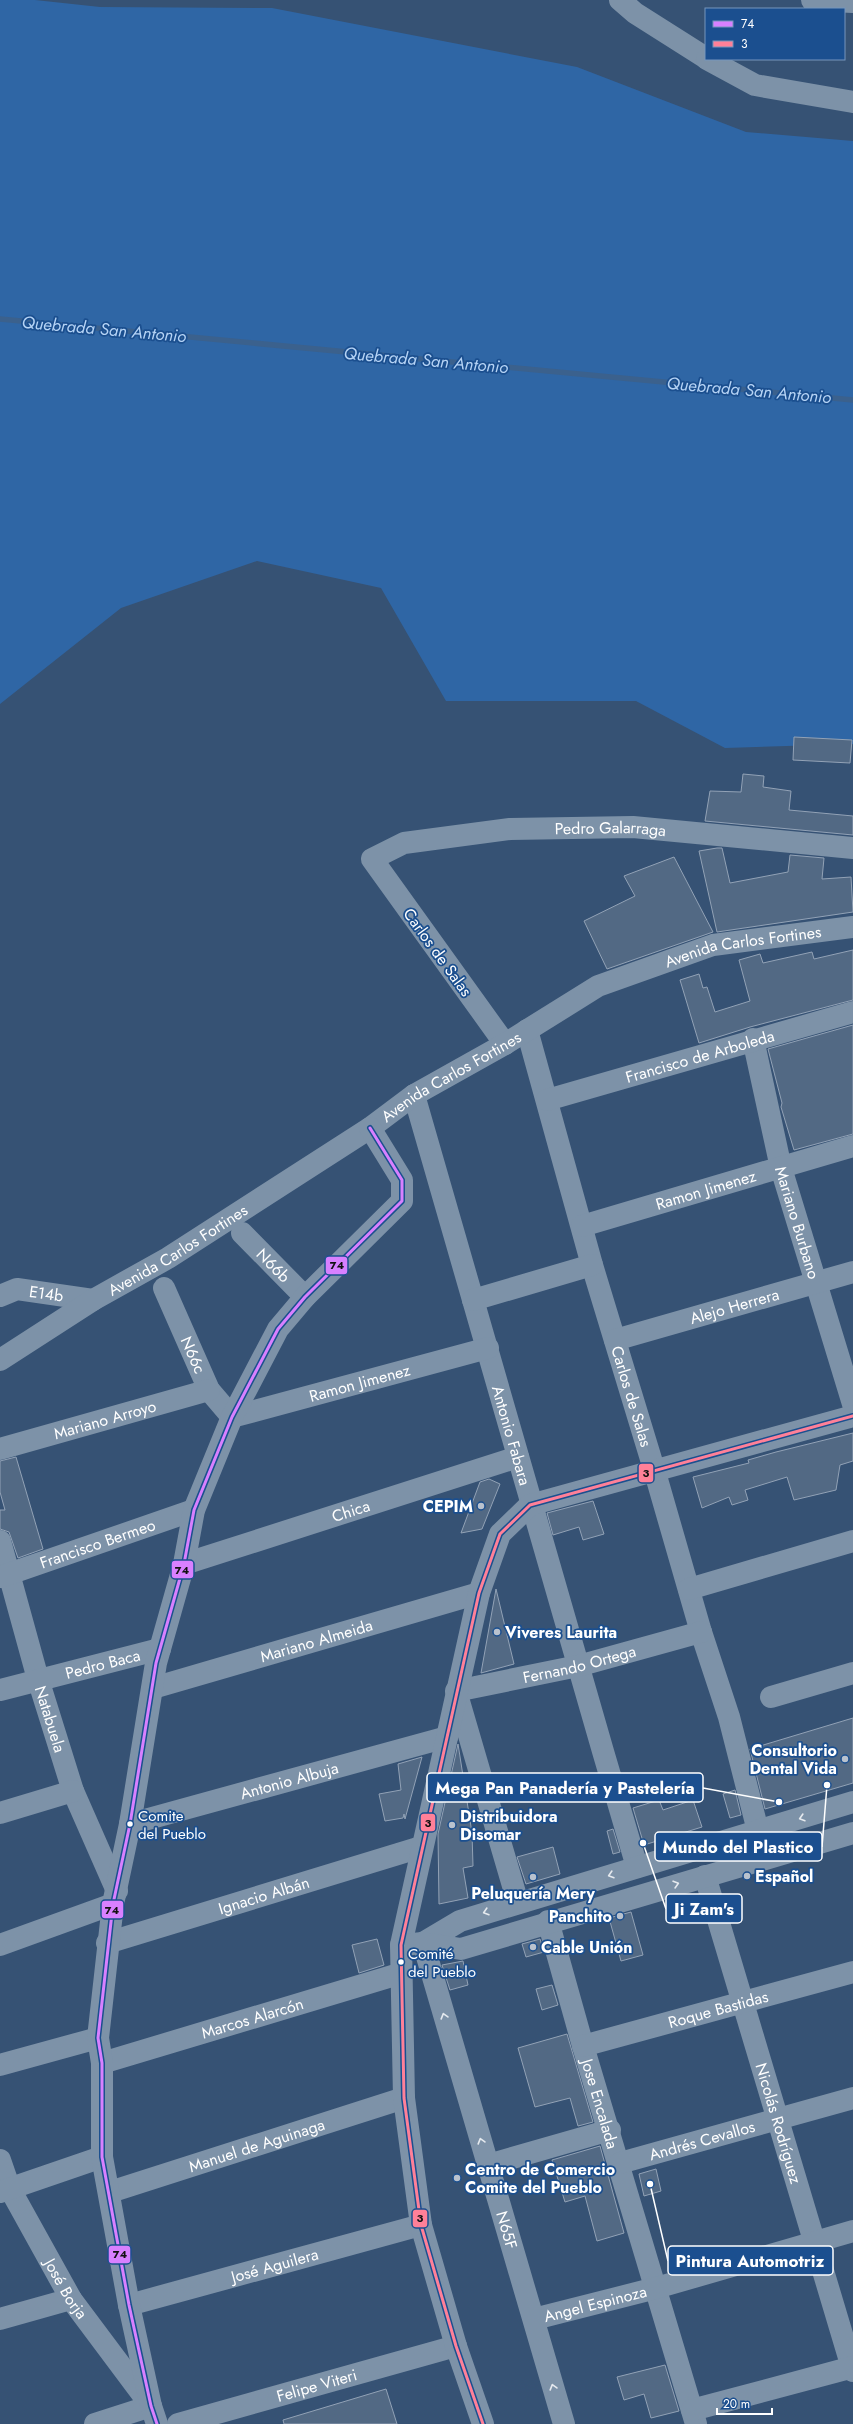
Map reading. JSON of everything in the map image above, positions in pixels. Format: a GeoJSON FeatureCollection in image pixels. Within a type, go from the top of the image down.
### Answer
{"type":"FeatureCollection","features":[{"type":"Feature","properties":{"kind":"street"},"geometry":{"type":"LineString","coordinates":[[620,0],[635,13],[705,58]]}},
{"type":"Feature","properties":{"kind":"street"},"geometry":{"type":"LineString","coordinates":[[812,0],[853,2]]}},
{"type":"Feature","properties":{"kind":"street"},"geometry":{"type":"LineString","coordinates":[[708,60],[754,85],[853,102]]}},
{"type":"Feature","properties":{"kind":"street","name":"Pedro Galarraga"},"geometry":{"type":"LineString","coordinates":[[372,859],[404,843],[510,829],[633,828],[853,848]]}},
{"type":"Feature","properties":{"kind":"street","name":"Carlos de Salas"},"geometry":{"type":"LineString","coordinates":[[372,859],[505,1044]]}},
{"type":"Feature","properties":{"kind":"street","name":"Avenida Carlos Fortines"},"geometry":{"type":"LineString","coordinates":[[0,1360],[93,1300],[168,1258],[370,1128],[414,1095],[505,1044],[598,986],[713,945],[853,927]]}},
{"type":"Feature","properties":{"kind":"street","name":"Francisco de Arboleda"},"geometry":{"type":"LineString","coordinates":[[548,1100],[753,1039],[853,1012]]}},
{"type":"Feature","properties":{"kind":"street","name":"Carlos de Salas"},"geometry":{"type":"LineString","coordinates":[[528,1030],[592,1265],[654,1469],[701,1632],[729,1717],[758,1831]]}},
{"type":"Feature","properties":{"kind":"street","name":"Mariano Burbano"},"geometry":{"type":"LineString","coordinates":[[753,1039],[780,1168],[853,1404]]}},
{"type":"Feature","properties":{"kind":"street","name":"Antonio Fabara"},"geometry":{"type":"LineString","coordinates":[[414,1095],[488,1348],[530,1505],[637,1867]]}},
{"type":"Feature","properties":{"kind":"street"},"geometry":{"type":"LineString","coordinates":[[95,2424],[154,2415],[129,2305],[110,2192],[102,2157],[102,2063],[98,2038],[107,1943],[130,1824],[160,1649],[184,1564],[194,1510],[232,1417],[278,1329],[305,1298],[402,1202],[402,1180],[370,1128]]}},
{"type":"Feature","properties":{"kind":"street","name":"Ramon Jimenez"},"geometry":{"type":"LineString","coordinates":[[582,1226],[853,1146]]}},
{"type":"Feature","properties":{"kind":"street","name":"N66b"},"geometry":{"type":"LineString","coordinates":[[242,1233],[305,1298]]}},
{"type":"Feature","properties":{"kind":"street"},"geometry":{"type":"LineString","coordinates":[[474,1300],[592,1265]]}},
{"type":"Feature","properties":{"kind":"street","name":"Alejo Herrera"},"geometry":{"type":"LineString","coordinates":[[615,1340],[853,1272]]}},
{"type":"Feature","properties":{"kind":"street","name":"N66c"},"geometry":{"type":"LineString","coordinates":[[164,1288],[209,1390],[232,1417]]}},
{"type":"Feature","properties":{"kind":"street","name":"E14b"},"geometry":{"type":"LineString","coordinates":[[0,1296],[17,1289],[93,1300]]}},
{"type":"Feature","properties":{"kind":"street","name":"Ramon Jimenez"},"geometry":{"type":"LineString","coordinates":[[232,1417],[488,1348]]}},
{"type":"Feature","properties":{"kind":"street","name":"Mariano Arroyo"},"geometry":{"type":"LineString","coordinates":[[0,1449],[209,1390]]}},
{"type":"Feature","properties":{"kind":"street"},"geometry":{"type":"LineString","coordinates":[[483,2424],[456,2346],[421,2225],[404,2098],[401,1945],[421,1847],[479,1593],[500,1534],[530,1505],[654,1469],[853,1416]]}},
{"type":"Feature","properties":{"kind":"street","name":"Chica"},"geometry":{"type":"LineString","coordinates":[[184,1564],[518,1457]]}},
{"type":"Feature","properties":{"kind":"street","name":"Francisco Bermeo"},"geometry":{"type":"LineString","coordinates":[[5,1576],[194,1510]]}},
{"type":"Feature","properties":{"kind":"street","name":"Natabuela"},"geometry":{"type":"LineString","coordinates":[[0,1541],[5,1576],[73,1791],[115,1898]]}},
{"type":"Feature","properties":{"kind":"street"},"geometry":{"type":"LineString","coordinates":[[689,1589],[853,1541]]}},
{"type":"Feature","properties":{"kind":"street","name":"Mariano Almeida"},"geometry":{"type":"LineString","coordinates":[[153,1688],[479,1593]]}},
{"type":"Feature","properties":{"kind":"street","name":"Fernando Ortega"},"geometry":{"type":"LineString","coordinates":[[456,1691],[578,1666],[701,1632]]}},
{"type":"Feature","properties":{"kind":"street","name":"Pedro Baca"},"geometry":{"type":"LineString","coordinates":[[0,1690],[38,1679],[160,1649]]}},
{"type":"Feature","properties":{"kind":"street"},"geometry":{"type":"LineString","coordinates":[[771,1697],[853,1673]]}},
{"type":"Feature","properties":{"kind":"street"},"geometry":{"type":"LineString","coordinates":[[456,1691],[518,1902]]}},
{"type":"Feature","properties":{"kind":"street","name":"Antonio Albuja"},"geometry":{"type":"LineString","coordinates":[[130,1824],[447,1736]]}},
{"type":"Feature","properties":{"kind":"street"},"geometry":{"type":"LineString","coordinates":[[0,1812],[73,1791]]}},
{"type":"Feature","properties":{"kind":"street"},"geometry":{"type":"LineString","coordinates":[[423,1943],[460,1921],[518,1902],[853,1802]]}},
{"type":"Feature","properties":{"kind":"street"},"geometry":{"type":"LineString","coordinates":[[401,1945],[423,1943],[461,1949],[548,1921],[853,1833]]}},
{"type":"Feature","properties":{"kind":"street","name":"Ignacio Albán"},"geometry":{"type":"LineString","coordinates":[[107,1943],[421,1847]]}},
{"type":"Feature","properties":{"kind":"street","name":"Nicolás Rodríguez"},"geometry":{"type":"LineString","coordinates":[[705,1876],[741,2003],[778,2119],[853,2369]]}},
{"type":"Feature","properties":{"kind":"street"},"geometry":{"type":"LineString","coordinates":[[0,1945],[115,1898]]}},
{"type":"Feature","properties":{"kind":"street","name":"Jose Encalada"},"geometry":{"type":"LineString","coordinates":[[548,1921],[583,2046],[620,2163],[694,2417]]}},
{"type":"Feature","properties":{"kind":"street","name":"N65F"},"geometry":{"type":"LineString","coordinates":[[423,1943],[564,2424]]}},
{"type":"Feature","properties":{"kind":"street","name":"Roque Bastidas"},"geometry":{"type":"LineString","coordinates":[[583,2046],[853,1972]]}},
{"type":"Feature","properties":{"kind":"street","name":"Marcos Alarcón"},"geometry":{"type":"LineString","coordinates":[[102,2063],[402,1973]]}},
{"type":"Feature","properties":{"kind":"street"},"geometry":{"type":"LineString","coordinates":[[0,2065],[98,2038]]}},
{"type":"Feature","properties":{"kind":"street","name":"Manuel de Aguinaga"},"geometry":{"type":"LineString","coordinates":[[110,2192],[404,2098]]}},
{"type":"Feature","properties":{"kind":"street","name":"Andrés Cevallos"},"geometry":{"type":"LineString","coordinates":[[620,2163],[853,2098]]}},
{"type":"Feature","properties":{"kind":"street"},"geometry":{"type":"LineString","coordinates":[[488,2165],[610,2130]]}},
{"type":"Feature","properties":{"kind":"street"},"geometry":{"type":"LineString","coordinates":[[5,2190],[102,2157]]}},
{"type":"Feature","properties":{"kind":"street","name":"José Borja"},"geometry":{"type":"LineString","coordinates":[[0,2160],[5,2190],[71,2299],[154,2415]]}},
{"type":"Feature","properties":{"kind":"street","name":"José Aguilera"},"geometry":{"type":"LineString","coordinates":[[129,2305],[421,2225]]}},
{"type":"Feature","properties":{"kind":"street","name":"Angel Espinoza"},"geometry":{"type":"LineString","coordinates":[[534,2319],[656,2288],[853,2231]]}},
{"type":"Feature","properties":{"kind":"street"},"geometry":{"type":"LineString","coordinates":[[0,2319],[71,2299]]}},
{"type":"Feature","properties":{"kind":"street","name":"Felipe Viteri"},"geometry":{"type":"LineString","coordinates":[[178,2424],[456,2346]]}},
{"type":"Feature","properties":{"kind":"street"},"geometry":{"type":"LineString","coordinates":[[694,2417],[853,2369]]}},
{"type":"Feature","properties":{"kind":"shaded area"},"geometry":{"type":"Polygon","coordinates":[[[0,0],[35,0],[100,7],[272,8],[577,67],[746,132],[853,141],[853,744],[725,748],[636,701],[446,701],[381,588],[257,561],[121,608],[0,704],[0,0]]]}},
{"type":"Feature","properties":{"kind":"building"},"geometry":{"type":"Polygon","coordinates":[[[794,737],[852,740],[850,763],[793,760],[794,737]]]}},
{"type":"Feature","properties":{"kind":"building"},"geometry":{"type":"Polygon","coordinates":[[[743,774],[764,776],[763,787],[791,791],[789,810],[853,816],[853,835],[705,821],[710,791],[741,792],[743,774]]]}},
{"type":"Feature","properties":{"kind":"building"},"geometry":{"type":"Polygon","coordinates":[[[722,848],[730,883],[788,872],[790,855],[824,858],[822,879],[851,877],[853,912],[717,932],[699,851],[722,848]]]}},
{"type":"Feature","properties":{"kind":"building"},"geometry":{"type":"Polygon","coordinates":[[[674,857],[713,932],[607,969],[584,921],[635,896],[624,876],[674,857]]]}},
{"type":"Feature","properties":{"kind":"building"},"geometry":{"type":"Polygon","coordinates":[[[853,950],[853,1000],[750,1027],[699,1043],[680,980],[699,974],[703,988],[707,987],[715,1012],[750,1001],[739,960],[760,954],[763,963],[812,952],[814,959],[853,950]]]}},
{"type":"Feature","properties":{"kind":"building"},"geometry":{"type":"Polygon","coordinates":[[[853,1025],[853,1134],[794,1150],[781,1107],[782,1103],[768,1049],[853,1025]]]}},
{"type":"Feature","properties":{"kind":"building"},"geometry":{"type":"Polygon","coordinates":[[[853,1433],[853,1461],[840,1465],[836,1490],[794,1500],[787,1477],[745,1490],[748,1500],[732,1505],[729,1497],[702,1508],[693,1477],[749,1463],[748,1460],[776,1452],[853,1433]]]}},
{"type":"Feature","properties":{"kind":"building"},"geometry":{"type":"Polygon","coordinates":[[[16,1457],[43,1549],[18,1558],[9,1532],[0,1529],[0,1510],[5,1510],[0,1492],[0,1461],[16,1457]]]}},
{"type":"Feature","properties":{"kind":"building","name":"CEPIM"},"geometry":{"type":"Polygon","coordinates":[[[489,1479],[500,1484],[482,1529],[461,1533],[480,1482],[489,1479]]]}},
{"type":"Feature","properties":{"kind":"building"},"geometry":{"type":"Polygon","coordinates":[[[593,1501],[604,1534],[583,1540],[579,1527],[553,1535],[547,1513],[593,1501]]]}},
{"type":"Feature","properties":{"kind":"building","name":"Viveres Laurita"},"geometry":{"type":"Polygon","coordinates":[[[496,1589],[514,1664],[481,1673],[496,1589]]]}},
{"type":"Feature","properties":{"kind":"building"},"geometry":{"type":"Polygon","coordinates":[[[853,1718],[853,1783],[765,1809],[750,1749],[853,1718]]]}},
{"type":"Feature","properties":{"kind":"building"},"geometry":{"type":"Polygon","coordinates":[[[458,1744],[472,1833],[473,1866],[463,1868],[468,1898],[439,1904],[438,1834],[458,1744]]]}},
{"type":"Feature","properties":{"kind":"building"},"geometry":{"type":"Polygon","coordinates":[[[422,1757],[405,1819],[404,1814],[403,1818],[385,1821],[379,1794],[401,1790],[398,1764],[422,1757]]]}},
{"type":"Feature","properties":{"kind":"building"},"geometry":{"type":"Polygon","coordinates":[[[735,1790],[741,1815],[730,1818],[723,1794],[735,1790]]]}},
{"type":"Feature","properties":{"kind":"building"},"geometry":{"type":"Polygon","coordinates":[[[659,1800],[663,1810],[693,1800],[702,1827],[644,1845],[633,1808],[659,1800]]]}},
{"type":"Feature","properties":{"kind":"building"},"geometry":{"type":"Polygon","coordinates":[[[613,1829],[620,1852],[613,1854],[607,1831],[613,1829]]]}},
{"type":"Feature","properties":{"kind":"building"},"geometry":{"type":"Polygon","coordinates":[[[553,1847],[560,1874],[526,1884],[517,1857],[553,1847]]]}},
{"type":"Feature","properties":{"kind":"building"},"geometry":{"type":"Polygon","coordinates":[[[631,1912],[643,1955],[621,1961],[609,1918],[631,1912]]]}},
{"type":"Feature","properties":{"kind":"building"},"geometry":{"type":"Polygon","coordinates":[[[377,1939],[384,1965],[359,1973],[352,1945],[377,1939]]]}},
{"type":"Feature","properties":{"kind":"building","name":"Cable Unión"},"geometry":{"type":"Polygon","coordinates":[[[540,1939],[544,1952],[526,1957],[522,1944],[540,1939]]]}},
{"type":"Feature","properties":{"kind":"building"},"geometry":{"type":"Polygon","coordinates":[[[463,1961],[468,1985],[450,1990],[442,1965],[463,1961]]]}},
{"type":"Feature","properties":{"kind":"building"},"geometry":{"type":"Polygon","coordinates":[[[552,1985],[558,2005],[542,2010],[536,1989],[552,1985]]]}},
{"type":"Feature","properties":{"kind":"building"},"geometry":{"type":"Polygon","coordinates":[[[567,2034],[593,2122],[578,2126],[570,2098],[535,2107],[518,2048],[567,2034]]]}},
{"type":"Feature","properties":{"kind":"building"},"geometry":{"type":"Polygon","coordinates":[[[600,2146],[624,2233],[597,2241],[585,2196],[565,2202],[552,2160],[600,2146]]]}},
{"type":"Feature","properties":{"kind":"building"},"geometry":{"type":"Polygon","coordinates":[[[656,2169],[661,2191],[644,2196],[639,2174],[656,2169]]]}},
{"type":"Feature","properties":{"kind":"building"},"geometry":{"type":"Polygon","coordinates":[[[665,2365],[679,2411],[651,2418],[644,2394],[624,2400],[617,2377],[665,2365]]]}},
{"type":"Feature","properties":{"kind":"building"},"geometry":{"type":"Polygon","coordinates":[[[386,2389],[397,2424],[284,2424],[283,2420],[386,2389]]]}},
{"type":"Feature","properties":{"kind":"waterway","name":"Quebrada San Antonio"},"geometry":{"type":"LineString","coordinates":[[0,319],[853,400]]}},
{"type":"Feature","properties":{"kind":"transit line","name":"74"},"geometry":{"type":"LineString","coordinates":[[157,2424],[151,2406],[129,2305],[102,2157],[102,2063],[98,2038],[113,1904],[130,1824],[156,1663],[184,1564],[194,1510],[232,1417],[278,1329],[305,1297],[402,1201],[402,1180],[370,1128]]}},
{"type":"Feature","properties":{"kind":"transit line","name":"3"},"geometry":{"type":"LineString","coordinates":[[483,2424],[456,2346],[421,2225],[404,2098],[401,1945],[479,1593],[500,1534],[530,1505],[853,1416]]}},
{"type":"Feature","properties":{"kind":"place","name":"CEPIM"},"geometry":{"type":"Point","coordinates":[481,1506]}},
{"type":"Feature","properties":{"kind":"place","name":"Viveres Laurita"},"geometry":{"type":"Point","coordinates":[497,1632]}},
{"type":"Feature","properties":{"kind":"place","name":"Consultorio Dental Vida"},"geometry":{"type":"Point","coordinates":[845,1759]}},
{"type":"Feature","properties":{"kind":"place","name":"Mundo del Plastico"},"geometry":{"type":"Point","coordinates":[827,1785]}},
{"type":"Feature","properties":{"kind":"place","name":"Mega Pan Panadería y Pastelería"},"geometry":{"type":"Point","coordinates":[779,1802]}},
{"type":"Feature","properties":{"kind":"place","name":"Comite del Pueblo"},"geometry":{"type":"Point","coordinates":[130,1824]}},
{"type":"Feature","properties":{"kind":"place","name":"Distribuidora Disomar"},"geometry":{"type":"Point","coordinates":[452,1825]}},
{"type":"Feature","properties":{"kind":"place","name":"Ji Zam's"},"geometry":{"type":"Point","coordinates":[643,1843]}},
{"type":"Feature","properties":{"kind":"place","name":"Español"},"geometry":{"type":"Point","coordinates":[747,1876]}},
{"type":"Feature","properties":{"kind":"place","name":"Peluquería Mery"},"geometry":{"type":"Point","coordinates":[533,1877]}},
{"type":"Feature","properties":{"kind":"place","name":"Panchito"},"geometry":{"type":"Point","coordinates":[620,1916]}},
{"type":"Feature","properties":{"kind":"place","name":"Cable Unión"},"geometry":{"type":"Point","coordinates":[533,1947]}},
{"type":"Feature","properties":{"kind":"place","name":"Comité del Pueblo"},"geometry":{"type":"Point","coordinates":[401,1962]}},
{"type":"Feature","properties":{"kind":"place","name":"Centro de Comercio Comite del Pueblo"},"geometry":{"type":"Point","coordinates":[457,2178]}},
{"type":"Feature","properties":{"kind":"place","name":"Pintura Automotriz"},"geometry":{"type":"Point","coordinates":[650,2184]}}]}
